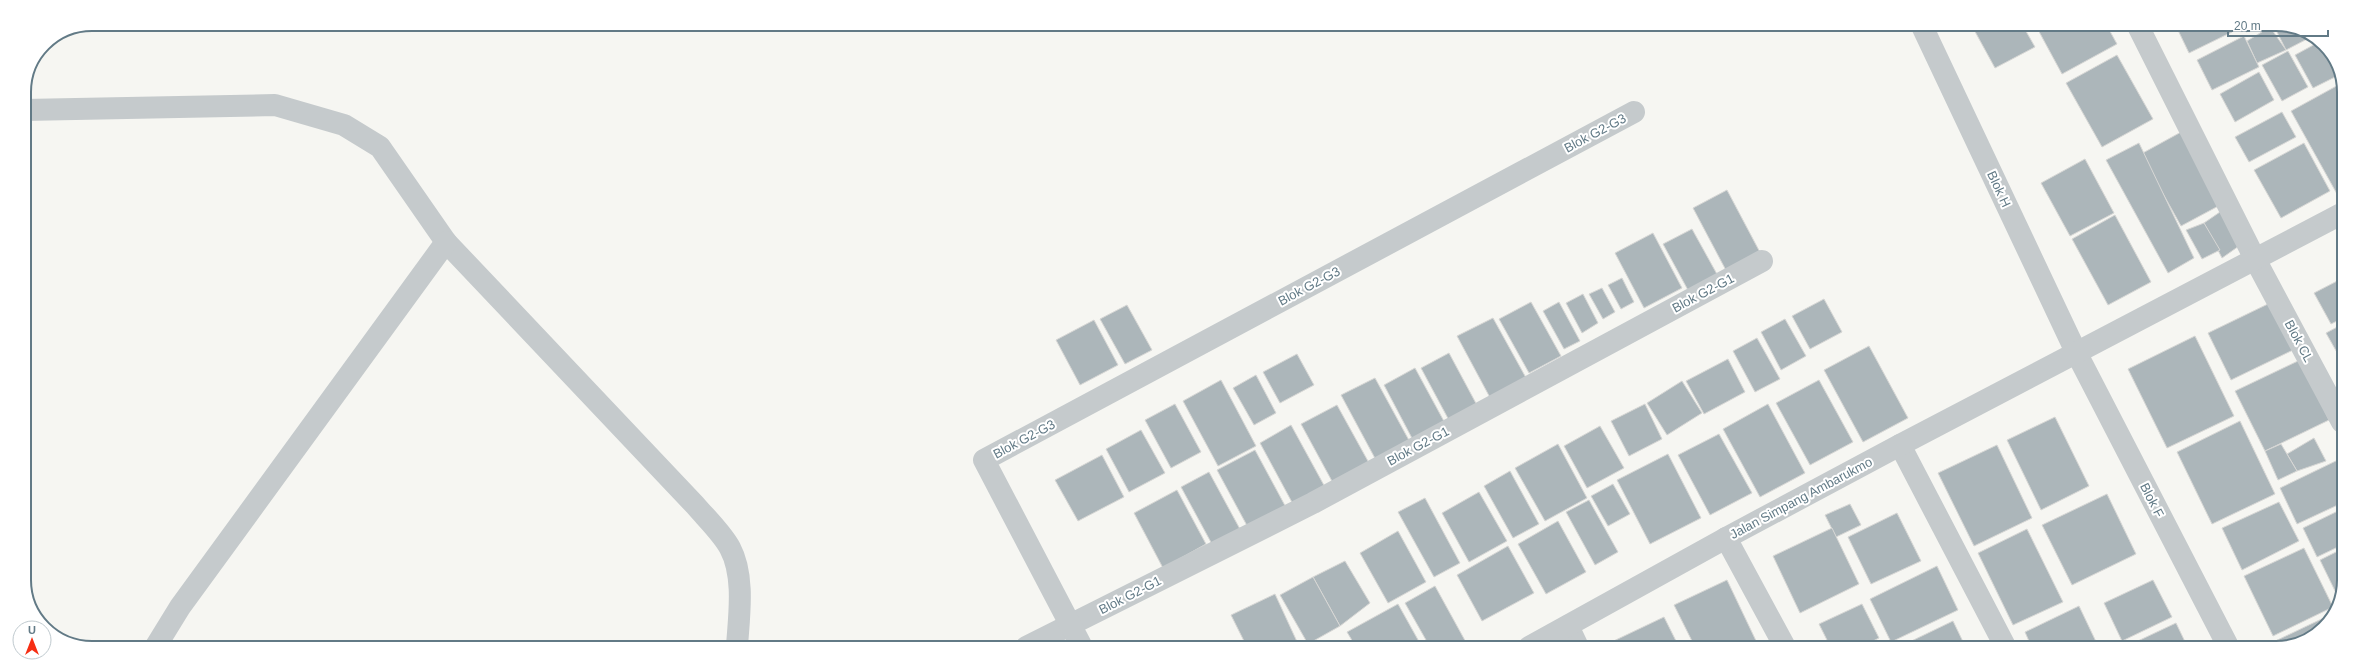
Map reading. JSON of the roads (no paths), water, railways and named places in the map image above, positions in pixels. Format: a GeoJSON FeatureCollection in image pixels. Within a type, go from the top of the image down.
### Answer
{"type":"FeatureCollection","features":[{"type":"Feature","properties":{"kind":"street","name":"Blok H"},"geometry":{"type":"LineString","coordinates":[[1924,31],[2076,352]]}},
{"type":"Feature","properties":{"kind":"street","name":"Blok CL"},"geometry":{"type":"LineString","coordinates":[[2141,31],[2255,259],[2337,413]]}},
{"type":"Feature","properties":{"kind":"street"},"geometry":{"type":"LineString","coordinates":[[31,110],[275,105],[344,125],[380,146],[446,242],[695,505],[730,546],[736,561],[739,594],[737,641]]}},
{"type":"Feature","properties":{"kind":"street","name":"Blok G2-G3"},"geometry":{"type":"LineString","coordinates":[[1070,625],[984,460],[1634,112]]}},
{"type":"Feature","properties":{"kind":"street"},"geometry":{"type":"LineString","coordinates":[[2255,259],[2337,216]]}},
{"type":"Feature","properties":{"kind":"street"},"geometry":{"type":"LineString","coordinates":[[159,641],[180,607],[446,242]]}},
{"type":"Feature","properties":{"kind":"street","name":"Jalan Simpang Ambarukmo"},"geometry":{"type":"LineString","coordinates":[[1540,641],[1726,538],[1900,445],[2255,259]]}},
{"type":"Feature","properties":{"kind":"street","name":"Blok G2-G1"},"geometry":{"type":"LineString","coordinates":[[1038,641],[1313,503],[1762,261]]}},
{"type":"Feature","properties":{"kind":"street","name":"Blok F"},"geometry":{"type":"LineString","coordinates":[[2076,352],[2225,641]]}},
{"type":"Feature","properties":{"kind":"street"},"geometry":{"type":"LineString","coordinates":[[1900,445],[2002,641]]}},
{"type":"Feature","properties":{"kind":"street"},"geometry":{"type":"LineString","coordinates":[[1726,538],[1781,641]]}},
{"type":"Feature","properties":{"kind":"street"},"geometry":{"type":"LineString","coordinates":[[1070,625],[1079,641]]}},
{"type":"Feature","properties":{"kind":"street"},"geometry":{"type":"LineString","coordinates":[[1568,626],[1575,641]]}}]}
